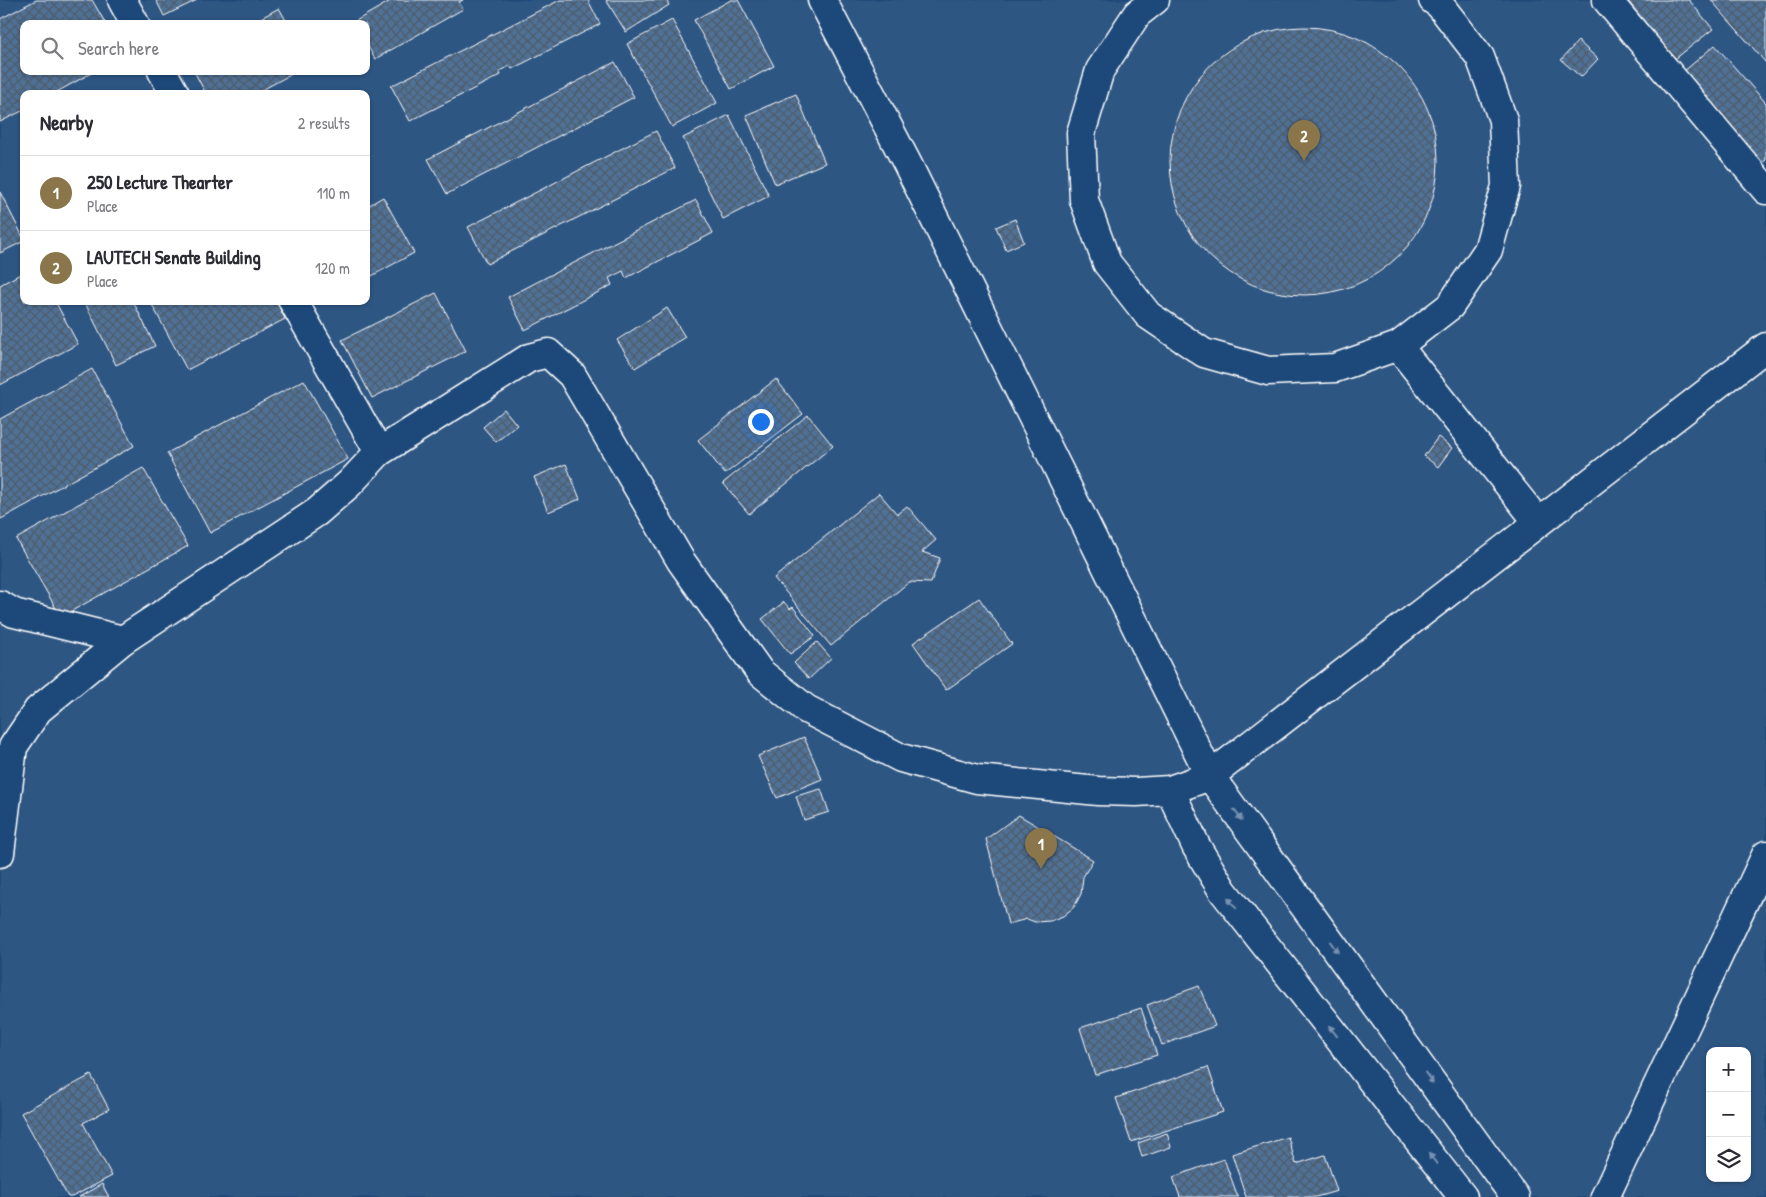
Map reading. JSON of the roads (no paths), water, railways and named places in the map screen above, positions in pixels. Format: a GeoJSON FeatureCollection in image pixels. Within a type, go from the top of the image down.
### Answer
{"type":"FeatureCollection","features":[{"type":"Feature","properties":{"kind":"street"},"geometry":{"type":"LineString","coordinates":[[122,0],[133,20]]}},
{"type":"Feature","properties":{"kind":"street"},"geometry":{"type":"LineString","coordinates":[[822,0],[908,165],[1210,776],[1515,1197]]}},
{"type":"Feature","properties":{"kind":"street"},"geometry":{"type":"LineString","coordinates":[[1155,0],[1137,14],[1100,70],[1081,133],[1084,200],[1107,263],[1148,315],[1204,353],[1268,371],[1335,368],[1398,346],[1450,306],[1488,250],[1506,186],[1503,120],[1480,57],[1439,4],[1433,0]]}},
{"type":"Feature","properties":{"kind":"street"},"geometry":{"type":"LineString","coordinates":[[1607,0],[1766,190]]}},
{"type":"Feature","properties":{"kind":"street"},"geometry":{"type":"LineString","coordinates":[[164,75],[173,90]]}},
{"type":"Feature","properties":{"kind":"street"},"geometry":{"type":"LineString","coordinates":[[295,305],[379,452]]}},
{"type":"Feature","properties":{"kind":"street"},"geometry":{"type":"LineString","coordinates":[[1398,346],[1538,522]]}},
{"type":"Feature","properties":{"kind":"street"},"geometry":{"type":"LineString","coordinates":[[0,853],[13,747],[38,710],[123,640],[317,512],[349,484],[379,452],[529,358],[548,353],[572,375],[681,561],[760,672],[806,709],[901,758],[977,778],[1098,791],[1170,790],[1210,776],[1766,347]]}},
{"type":"Feature","properties":{"kind":"street"},"geometry":{"type":"LineString","coordinates":[[0,605],[14,613],[123,640]]}},
{"type":"Feature","properties":{"kind":"street"},"geometry":{"type":"LineString","coordinates":[[1170,790],[1196,846],[1223,891],[1463,1197]]}},
{"type":"Feature","properties":{"kind":"street"},"geometry":{"type":"LineString","coordinates":[[1605,1197],[1766,855]]}},
{"type":"Feature","properties":{"kind":"place","name":"LAUTECH Senate Building"},"geometry":{"type":"Point","coordinates":[1304,161]}},
{"type":"Feature","properties":{"kind":"place","name":"250 Lecture Thearter"},"geometry":{"type":"Point","coordinates":[1041,869]}}]}
